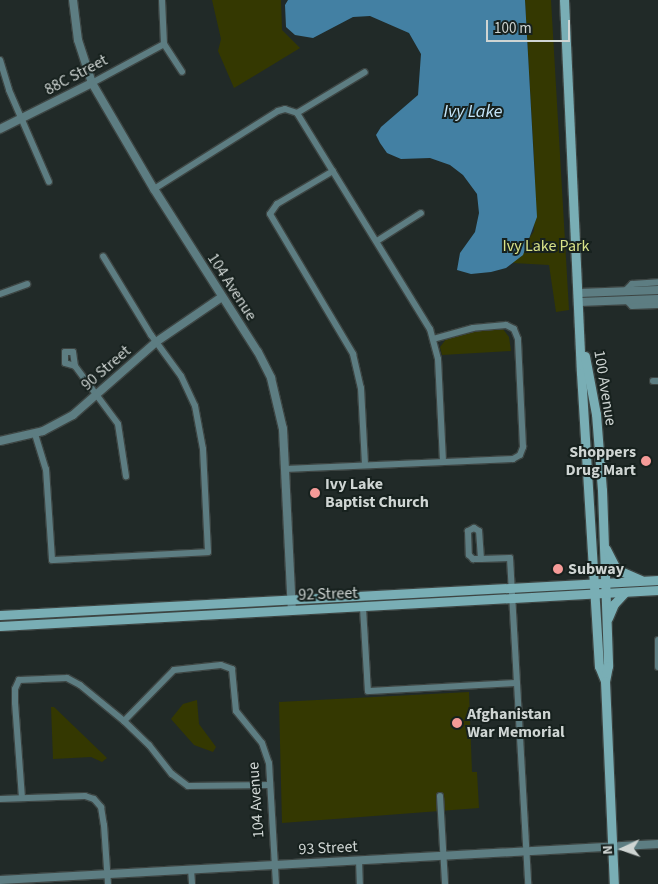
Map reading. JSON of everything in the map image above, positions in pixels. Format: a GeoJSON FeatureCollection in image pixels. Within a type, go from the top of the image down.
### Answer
{"type":"FeatureCollection","features":[{"type":"Feature","properties":{"kind":"main road","name":"100 Avenue"},"geometry":{"type":"LineString","coordinates":[[564,0],[582,339],[581,373],[600,589],[606,623],[605,681],[614,884]]}},
{"type":"Feature","properties":{"kind":"main road","name":"100 Avenue"},"geometry":{"type":"LineString","coordinates":[[582,339],[596,414],[605,547],[600,589],[600,666],[605,681]]}},
{"type":"Feature","properties":{"kind":"main road"},"geometry":{"type":"LineString","coordinates":[[605,547],[616,570],[643,581]]}},
{"type":"Feature","properties":{"kind":"main road","name":"92 Street"},"geometry":{"type":"LineString","coordinates":[[0,616],[292,601],[512,594],[600,589],[658,580]]}},
{"type":"Feature","properties":{"kind":"main road","name":"92 Street"},"geometry":{"type":"LineString","coordinates":[[600,589],[626,592],[658,590]]}},
{"type":"Feature","properties":{"kind":"main road"},"geometry":{"type":"LineString","coordinates":[[606,623],[614,604],[626,592]]}},
{"type":"Feature","properties":{"kind":"main road","name":"92 Street"},"geometry":{"type":"LineString","coordinates":[[0,626],[363,608],[512,594]]}},
{"type":"Feature","properties":{"kind":"street","name":"104 Avenue"},"geometry":{"type":"LineString","coordinates":[[73,0],[78,40],[92,83],[154,189],[258,352],[271,378],[282,417],[292,611]]}},
{"type":"Feature","properties":{"kind":"street"},"geometry":{"type":"LineString","coordinates":[[162,0],[164,44],[182,72]]}},
{"type":"Feature","properties":{"kind":"street","name":"88C Street"},"geometry":{"type":"LineString","coordinates":[[0,129],[21,120],[164,44]]}},
{"type":"Feature","properties":{"kind":"street"},"geometry":{"type":"LineString","coordinates":[[0,60],[21,120],[49,182]]}},
{"type":"Feature","properties":{"kind":"street"},"geometry":{"type":"LineString","coordinates":[[297,113],[365,72]]}},
{"type":"Feature","properties":{"kind":"street"},"geometry":{"type":"LineString","coordinates":[[154,189],[278,111],[285,109],[297,113],[421,311],[433,339],[438,359],[444,461]]}},
{"type":"Feature","properties":{"kind":"street"},"geometry":{"type":"LineString","coordinates":[[333,171],[277,204],[270,214],[353,354],[361,388],[365,464]]}},
{"type":"Feature","properties":{"kind":"street"},"geometry":{"type":"LineString","coordinates":[[377,241],[421,213]]}},
{"type":"Feature","properties":{"kind":"street"},"geometry":{"type":"LineString","coordinates":[[35,434],[46,469],[52,560],[208,552],[198,417],[186,385],[156,342],[103,256]]}},
{"type":"Feature","properties":{"kind":"street"},"geometry":{"type":"LineString","coordinates":[[625,292],[632,284],[658,282]]}},
{"type":"Feature","properties":{"kind":"street"},"geometry":{"type":"LineString","coordinates":[[0,294],[27,284]]}},
{"type":"Feature","properties":{"kind":"street"},"geometry":{"type":"LineString","coordinates":[[579,297],[658,290]]}},
{"type":"Feature","properties":{"kind":"street","name":"90 Street"},"geometry":{"type":"LineString","coordinates":[[0,441],[35,434],[73,415],[156,342],[222,297]]}},
{"type":"Feature","properties":{"kind":"street"},"geometry":{"type":"LineString","coordinates":[[579,297],[626,300],[658,299]]}},
{"type":"Feature","properties":{"kind":"street"},"geometry":{"type":"LineString","coordinates":[[626,300],[632,306],[658,305]]}},
{"type":"Feature","properties":{"kind":"street"},"geometry":{"type":"LineString","coordinates":[[285,469],[520,456],[523,447],[518,339],[512,327],[473,328],[433,339]]}},
{"type":"Feature","properties":{"kind":"street"},"geometry":{"type":"LineString","coordinates":[[75,366],[118,424],[126,476]]}},
{"type":"Feature","properties":{"kind":"street"},"geometry":{"type":"LineString","coordinates":[[481,559],[479,531],[474,528],[468,531],[469,555],[473,559],[481,559],[510,558],[528,884]]}},
{"type":"Feature","properties":{"kind":"street"},"geometry":{"type":"LineString","coordinates":[[363,608],[368,691],[517,683]]}},
{"type":"Feature","properties":{"kind":"street"},"geometry":{"type":"LineString","coordinates":[[657,640],[658,667]]}},
{"type":"Feature","properties":{"kind":"street","name":"104 Avenue"},"geometry":{"type":"LineString","coordinates":[[124,721],[174,670],[230,667],[236,711],[265,748],[270,785],[276,884]]}},
{"type":"Feature","properties":{"kind":"street"},"geometry":{"type":"LineString","coordinates":[[22,798],[15,703],[15,689],[19,680],[66,678],[80,685],[124,721],[149,745],[172,774],[188,786],[270,785]]}},
{"type":"Feature","properties":{"kind":"street"},"geometry":{"type":"LineString","coordinates":[[0,799],[85,796],[98,803],[104,825],[108,884]]}},
{"type":"Feature","properties":{"kind":"street"},"geometry":{"type":"LineString","coordinates":[[440,796],[444,884]]}},
{"type":"Feature","properties":{"kind":"street","name":"93 Street"},"geometry":{"type":"LineString","coordinates":[[0,880],[23,881],[191,869],[658,844]]}},
{"type":"Feature","properties":{"kind":"street"},"geometry":{"type":"LineString","coordinates":[[359,860],[360,884]]}},
{"type":"Feature","properties":{"kind":"street"},"geometry":{"type":"LineString","coordinates":[[191,869],[192,884]]}},
{"type":"Feature","properties":{"kind":"green space"},"geometry":{"type":"Polygon","coordinates":[[[212,0],[281,0],[282,30],[300,48],[234,88],[218,51],[221,39],[212,0]]]}},
{"type":"Feature","properties":{"kind":"green space","name":"Ivy Lake Park"},"geometry":{"type":"Polygon","coordinates":[[[525,0],[551,0],[569,310],[556,312],[549,265],[513,263],[534,231],[535,175],[525,0]]]}},
{"type":"Feature","properties":{"kind":"green space"},"geometry":{"type":"Polygon","coordinates":[[[503,329],[509,337],[511,351],[442,355],[440,347],[447,338],[479,330],[503,329]]]}},
{"type":"Feature","properties":{"kind":"green space"},"geometry":{"type":"Polygon","coordinates":[[[469,692],[472,772],[477,772],[479,808],[282,823],[279,702],[469,692]]]}},
{"type":"Feature","properties":{"kind":"green space"},"geometry":{"type":"Polygon","coordinates":[[[197,700],[199,724],[216,747],[213,752],[194,745],[171,719],[183,704],[197,700]]]}},
{"type":"Feature","properties":{"kind":"green space"},"geometry":{"type":"Polygon","coordinates":[[[51,707],[54,707],[107,758],[102,762],[91,757],[53,759],[51,707]]]}},
{"type":"Feature","properties":{"kind":"water","name":"Ivy Lake"},"geometry":{"type":"Polygon","coordinates":[[[288,0],[525,0],[537,217],[523,255],[506,268],[491,272],[471,274],[457,270],[460,253],[475,232],[479,213],[477,194],[463,175],[450,165],[430,158],[401,159],[387,153],[380,143],[376,135],[381,127],[418,95],[421,54],[409,33],[370,16],[353,17],[313,38],[295,35],[286,27],[285,5],[288,0]]]}},
{"type":"Feature","properties":{"kind":"place","name":"Shoppers Drug Mart"},"geometry":{"type":"Point","coordinates":[646,461]}},
{"type":"Feature","properties":{"kind":"place","name":"Ivy Lake Baptist Church"},"geometry":{"type":"Point","coordinates":[315,493]}},
{"type":"Feature","properties":{"kind":"place","name":"Subway"},"geometry":{"type":"Point","coordinates":[558,569]}},
{"type":"Feature","properties":{"kind":"place","name":"Afghanistan War Memorial"},"geometry":{"type":"Point","coordinates":[457,723]}}]}
